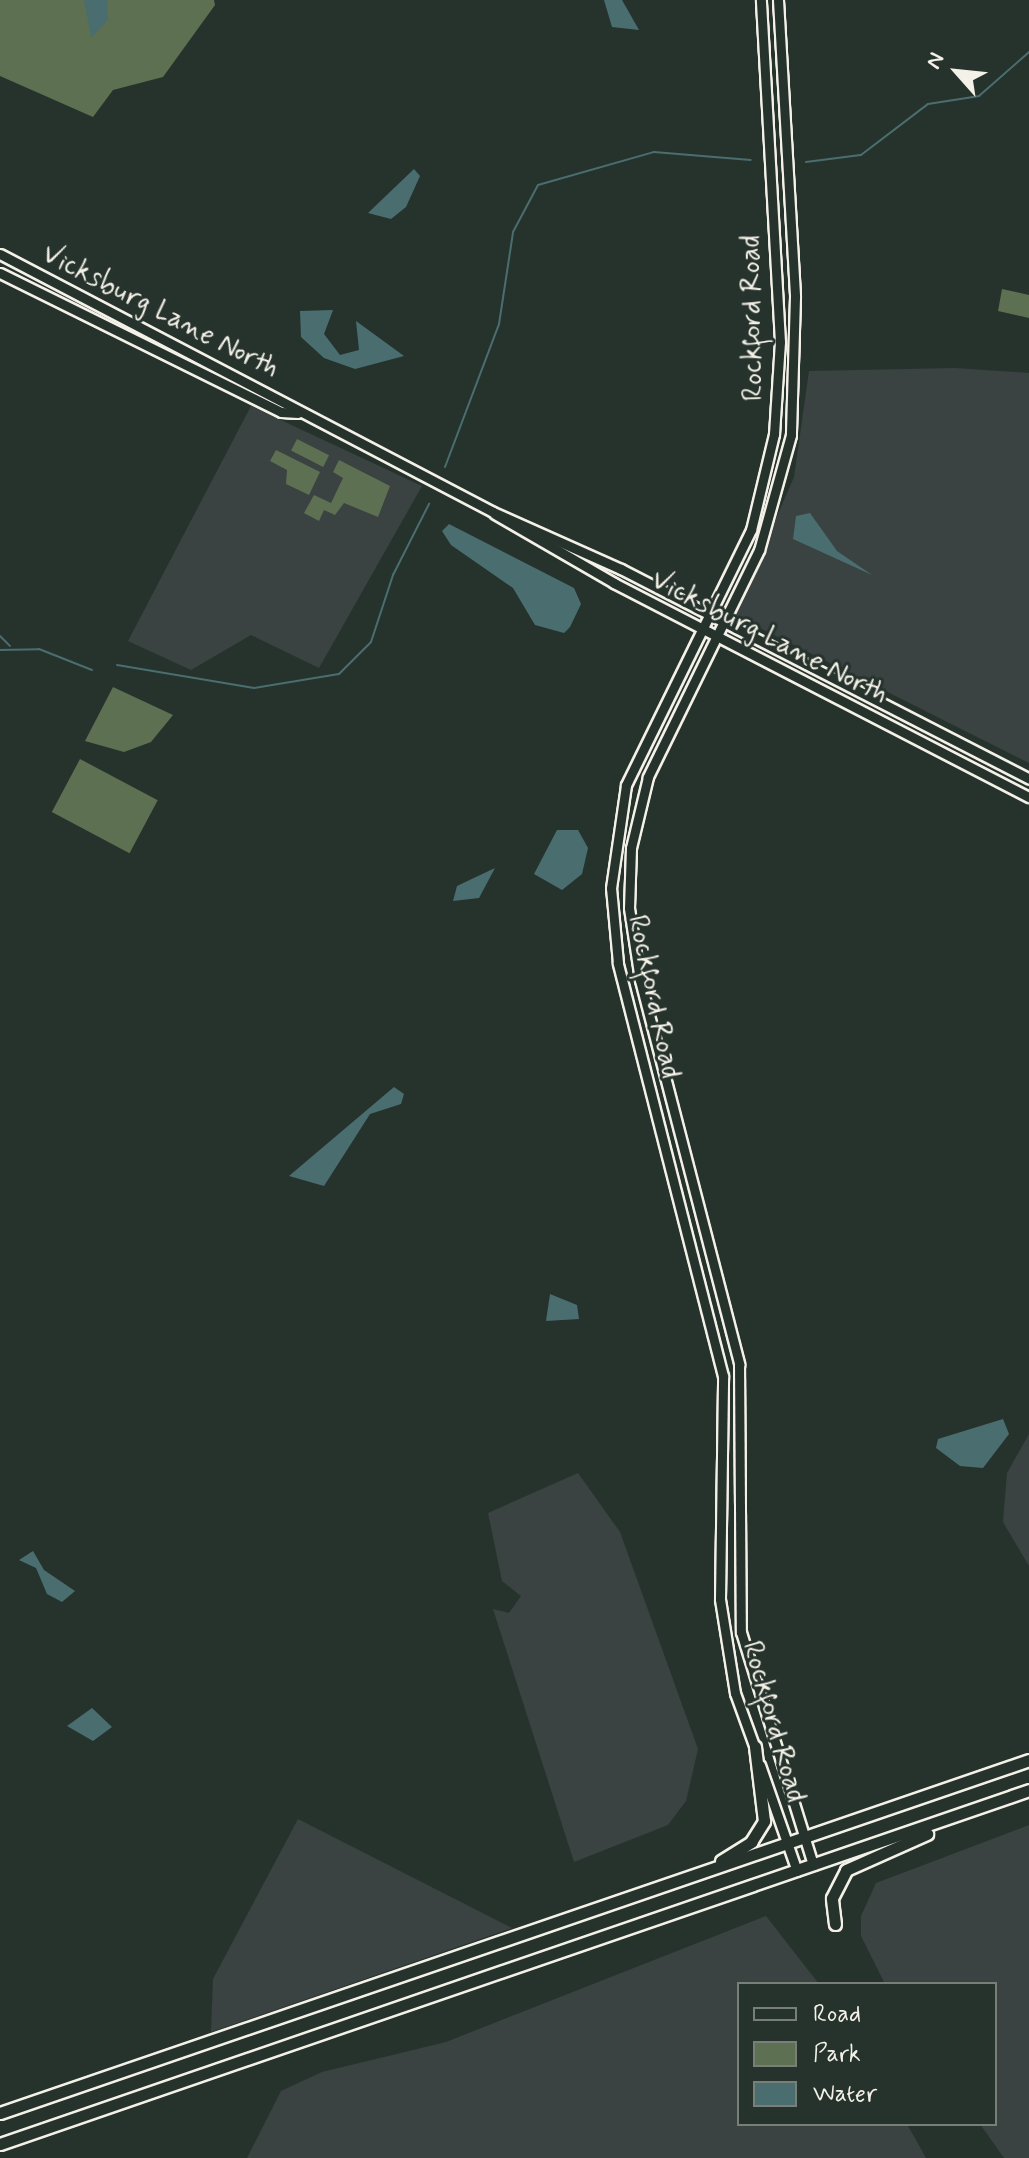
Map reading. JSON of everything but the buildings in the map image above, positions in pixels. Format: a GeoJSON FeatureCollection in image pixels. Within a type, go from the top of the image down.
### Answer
{"type":"FeatureCollection","features":[{"type":"Feature","properties":{"kind":"main road","name":"Rockford Road"},"geometry":{"type":"LineString","coordinates":[[761,0],[778,397],[751,530],[626,785],[611,888],[618,963],[723,1376],[720,1599],[735,1693],[797,1871]]}},
{"type":"Feature","properties":{"kind":"main road","name":"Rockford Road"},"geometry":{"type":"LineString","coordinates":[[778,0],[795,400],[778,495],[724,622],[648,777],[631,848],[629,908],[640,980],[739,1364],[741,1632],[813,1865]]}},
{"type":"Feature","properties":{"kind":"main road","name":"Vicksburg Lane North"},"geometry":{"type":"LineString","coordinates":[[0,254],[298,413],[493,512],[709,614],[1029,779]]}},
{"type":"Feature","properties":{"kind":"main road","name":"Vicksburg Lane North"},"geometry":{"type":"LineString","coordinates":[[0,273],[281,412],[298,413]]}},
{"type":"Feature","properties":{"kind":"main road","name":"Vicksburg Lane North"},"geometry":{"type":"LineString","coordinates":[[493,512],[701,629],[1029,797]]}},
{"type":"Feature","properties":{"kind":"main road"},"geometry":{"type":"LineString","coordinates":[[667,1885],[742,1849],[759,1831],[766,1814],[755,1747]]}},
{"type":"Feature","properties":{"kind":"main road"},"geometry":{"type":"LineString","coordinates":[[0,2113],[1029,1760]]}},
{"type":"Feature","properties":{"kind":"main road"},"geometry":{"type":"LineString","coordinates":[[0,2144],[1029,1790]]}},
{"type":"Feature","properties":{"kind":"main road"},"geometry":{"type":"LineString","coordinates":[[835,1924],[832,1898],[846,1870],[963,1815]]}},
{"type":"Feature","properties":{"kind":"shaded area"},"geometry":{"type":"Polygon","coordinates":[[[955,368],[1029,373],[1029,763],[734,615],[794,477],[809,371],[955,368]]]}},
{"type":"Feature","properties":{"kind":"shaded area"},"geometry":{"type":"Polygon","coordinates":[[[251,406],[422,486],[319,668],[251,635],[191,670],[128,641],[251,406]]]}},
{"type":"Feature","properties":{"kind":"shaded area"},"geometry":{"type":"Polygon","coordinates":[[[1029,1434],[1029,1566],[1003,1522],[1007,1473],[1029,1434]]]}},
{"type":"Feature","properties":{"kind":"shaded area"},"geometry":{"type":"Polygon","coordinates":[[[578,1473],[620,1532],[698,1749],[686,1801],[668,1825],[574,1862],[493,1609],[509,1613],[521,1596],[502,1581],[488,1513],[578,1473]]]}},
{"type":"Feature","properties":{"kind":"shaded area"},"geometry":{"type":"Polygon","coordinates":[[[298,1819],[512,1928],[211,2032],[213,1979],[298,1819]]]}},
{"type":"Feature","properties":{"kind":"shaded area"},"geometry":{"type":"Polygon","coordinates":[[[1029,1825],[1029,2158],[1004,2158],[981,2126],[997,2126],[997,1982],[884,1982],[861,1936],[861,1916],[876,1883],[1029,1825]]]}},
{"type":"Feature","properties":{"kind":"shaded area"},"geometry":{"type":"Polygon","coordinates":[[[766,1916],[817,1982],[737,1982],[737,2126],[908,2126],[926,2158],[247,2158],[281,2091],[322,2072],[446,2042],[766,1916]]]}},
{"type":"Feature","properties":{"kind":"green space"},"geometry":{"type":"Polygon","coordinates":[[[0,0],[214,0],[215,5],[163,77],[113,90],[93,117],[0,76],[0,0]]]}},
{"type":"Feature","properties":{"kind":"green space"},"geometry":{"type":"Polygon","coordinates":[[[1002,289],[1029,295],[1029,318],[998,311],[1002,289]]]}},
{"type":"Feature","properties":{"kind":"green space"},"geometry":{"type":"Polygon","coordinates":[[[297,439],[329,455],[323,467],[291,451],[297,439]]]}},
{"type":"Feature","properties":{"kind":"green space"},"geometry":{"type":"Polygon","coordinates":[[[276,450],[320,472],[309,495],[286,484],[287,470],[270,461],[276,450]]]}},
{"type":"Feature","properties":{"kind":"green space"},"geometry":{"type":"Polygon","coordinates":[[[339,460],[390,486],[378,517],[344,503],[335,515],[324,510],[319,521],[304,513],[314,495],[331,503],[343,478],[333,472],[339,460]]]}},
{"type":"Feature","properties":{"kind":"green space"},"geometry":{"type":"Polygon","coordinates":[[[113,687],[173,715],[151,742],[124,752],[85,741],[113,687]]]}},
{"type":"Feature","properties":{"kind":"green space"},"geometry":{"type":"Polygon","coordinates":[[[80,759],[158,800],[130,853],[52,812],[80,759]]]}},
{"type":"Feature","properties":{"kind":"water"},"geometry":{"type":"Polygon","coordinates":[[[84,0],[107,0],[108,20],[91,38],[84,0]]]}},
{"type":"Feature","properties":{"kind":"water"},"geometry":{"type":"Polygon","coordinates":[[[604,0],[622,0],[639,30],[612,27],[604,0]]]}},
{"type":"Feature","properties":{"kind":"water"},"geometry":{"type":"Polygon","coordinates":[[[414,169],[420,176],[406,207],[391,219],[368,213],[414,169]]]}},
{"type":"Feature","properties":{"kind":"water"},"geometry":{"type":"Polygon","coordinates":[[[333,310],[324,334],[340,355],[359,350],[356,321],[404,356],[355,369],[324,358],[301,337],[300,311],[333,310]]]}},
{"type":"Feature","properties":{"kind":"water"},"geometry":{"type":"Polygon","coordinates":[[[810,513],[837,551],[872,575],[793,539],[796,516],[810,513]]]}},
{"type":"Feature","properties":{"kind":"water"},"geometry":{"type":"Polygon","coordinates":[[[449,524],[574,588],[581,604],[570,627],[564,633],[535,625],[513,588],[451,545],[442,531],[449,524]]]}},
{"type":"Feature","properties":{"kind":"water"},"geometry":{"type":"Polygon","coordinates":[[[557,830],[578,830],[588,848],[582,874],[562,890],[534,874],[557,830]]]}},
{"type":"Feature","properties":{"kind":"water"},"geometry":{"type":"Polygon","coordinates":[[[495,868],[479,898],[453,901],[457,886],[495,868]]]}},
{"type":"Feature","properties":{"kind":"water"},"geometry":{"type":"Polygon","coordinates":[[[394,1087],[404,1094],[401,1104],[370,1114],[324,1186],[289,1176],[394,1087]]]}},
{"type":"Feature","properties":{"kind":"water"},"geometry":{"type":"Polygon","coordinates":[[[550,1294],[577,1305],[579,1319],[546,1321],[550,1294]]]}},
{"type":"Feature","properties":{"kind":"water"},"geometry":{"type":"Polygon","coordinates":[[[1003,1419],[1009,1434],[983,1468],[960,1466],[936,1448],[938,1439],[1003,1419]]]}},
{"type":"Feature","properties":{"kind":"water"},"geometry":{"type":"Polygon","coordinates":[[[33,1551],[44,1570],[75,1591],[62,1602],[47,1594],[36,1568],[19,1560],[33,1551]]]}},
{"type":"Feature","properties":{"kind":"water"},"geometry":{"type":"Polygon","coordinates":[[[92,1708],[112,1727],[93,1741],[67,1726],[92,1708]]]}},
{"type":"Feature","properties":{"kind":"waterway"},"geometry":{"type":"LineString","coordinates":[[806,162],[861,155],[928,104],[979,96],[1029,52]]}},
{"type":"Feature","properties":{"kind":"waterway"},"geometry":{"type":"LineString","coordinates":[[445,467],[499,324],[513,232],[538,185],[654,152],[751,160]]}},
{"type":"Feature","properties":{"kind":"waterway"},"geometry":{"type":"LineString","coordinates":[[117,665],[254,688],[339,674],[371,642],[393,575],[429,504]]}},
{"type":"Feature","properties":{"kind":"waterway"},"geometry":{"type":"LineString","coordinates":[[0,636],[10,646]]}},
{"type":"Feature","properties":{"kind":"waterway"},"geometry":{"type":"LineString","coordinates":[[0,650],[39,649],[92,670]]}}]}
